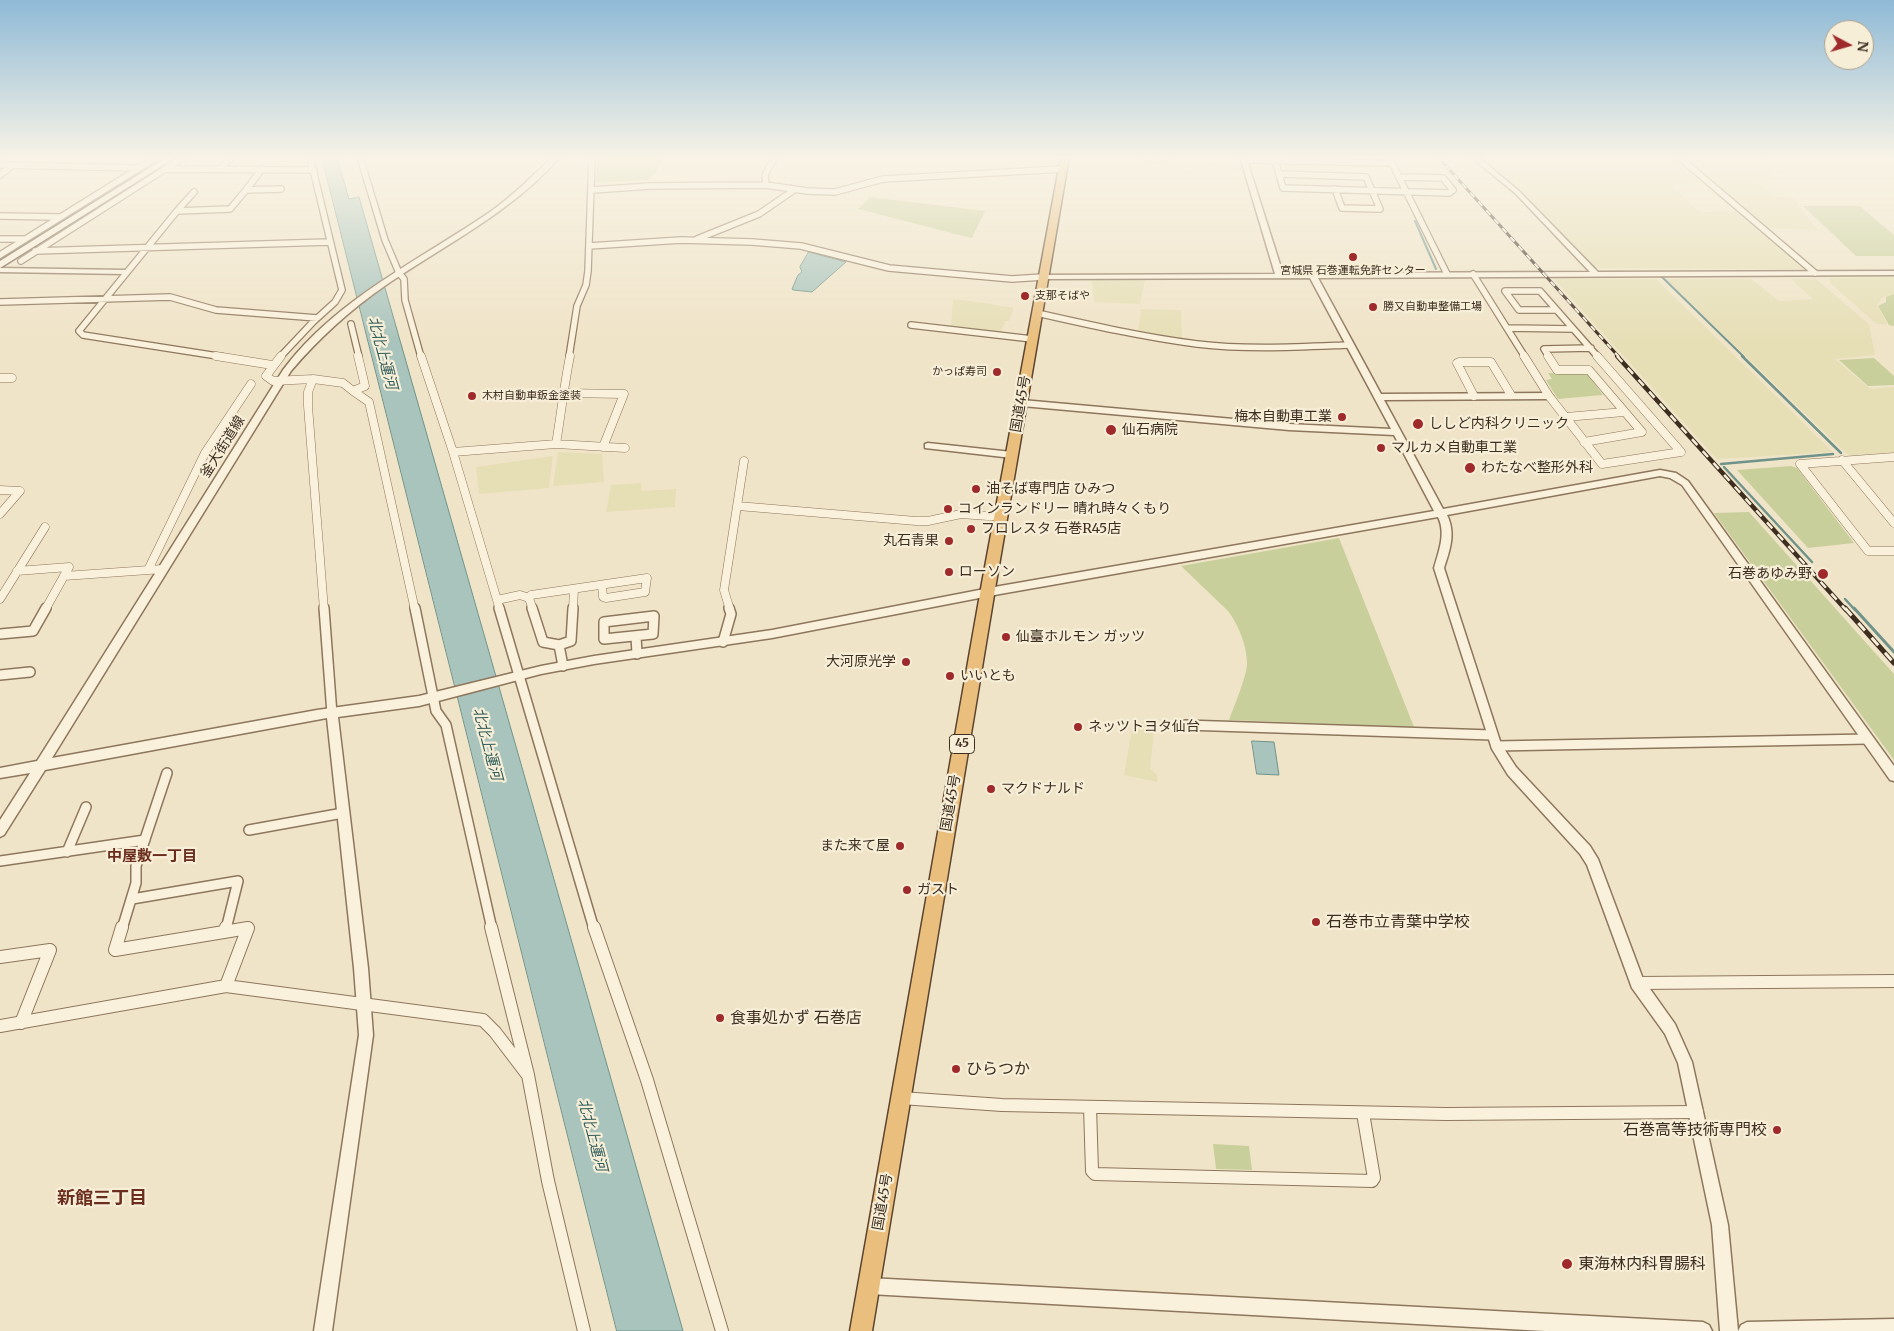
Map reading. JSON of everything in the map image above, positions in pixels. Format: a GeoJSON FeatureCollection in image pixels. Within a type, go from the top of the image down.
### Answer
{"type":"FeatureCollection","features":[{"type":"Feature","properties":{"kind":"highway","name":"国道45号"},"geometry":{"type":"LineString","coordinates":[[861,1331],[987,593],[1054,219]]}},
{"type":"Feature","properties":{"kind":"main road"},"geometry":{"type":"LineString","coordinates":[[0,265],[73,219]]}},
{"type":"Feature","properties":{"kind":"street"},"geometry":{"type":"LineString","coordinates":[[0,254],[56,219]]}},
{"type":"Feature","properties":{"kind":"street"},"geometry":{"type":"LineString","coordinates":[[21,261],[86,219]]}},
{"type":"Feature","properties":{"kind":"street"},"geometry":{"type":"LineString","coordinates":[[170,219],[125,272],[79,331],[84,334],[272,365]]}},
{"type":"Feature","properties":{"kind":"street"},"geometry":{"type":"LineString","coordinates":[[324,219],[342,290],[337,301],[317,318],[291,348],[266,372],[267,378],[273,381],[313,379],[335,381],[349,386],[369,402],[438,696],[436,711],[446,725],[488,912],[528,1075],[548,1181],[584,1331]]}},
{"type":"Feature","properties":{"kind":"street"},"geometry":{"type":"LineString","coordinates":[[379,219],[395,276],[404,279],[405,300],[423,365],[453,452],[497,600],[514,677],[596,935],[647,1080],[722,1331]]}},
{"type":"Feature","properties":{"kind":"street","name":"釜大街道線"},"geometry":{"type":"LineString","coordinates":[[0,830],[281,381],[313,339],[351,306],[481,219]]}},
{"type":"Feature","properties":{"kind":"street"},"geometry":{"type":"LineString","coordinates":[[556,444],[563,402],[562,393],[574,336],[577,306],[586,285],[590,219]]}},
{"type":"Feature","properties":{"kind":"street"},"geometry":{"type":"LineString","coordinates":[[692,241],[746,219]]}},
{"type":"Feature","properties":{"kind":"street"},"geometry":{"type":"LineString","coordinates":[[1262,219],[1279,274]]}},
{"type":"Feature","properties":{"kind":"street"},"geometry":{"type":"LineString","coordinates":[[1420,219],[1447,274]]}},
{"type":"Feature","properties":{"kind":"street"},"geometry":{"type":"LineString","coordinates":[[1543,219],[1594,273]]}},
{"type":"Feature","properties":{"kind":"street"},"geometry":{"type":"LineString","coordinates":[[1752,219],[1814,273]]}},
{"type":"Feature","properties":{"kind":"street"},"geometry":{"type":"LineString","coordinates":[[0,239],[24,239]]}},
{"type":"Feature","properties":{"kind":"street"},"geometry":{"type":"LineString","coordinates":[[589,246],[692,241],[752,242],[801,246],[889,268],[1012,279],[1279,274],[1894,273]]}},
{"type":"Feature","properties":{"kind":"street"},"geometry":{"type":"LineString","coordinates":[[35,251],[329,242]]}},
{"type":"Feature","properties":{"kind":"street"},"geometry":{"type":"LineString","coordinates":[[0,270],[88,274],[125,272]]}},
{"type":"Feature","properties":{"kind":"street"},"geometry":{"type":"LineString","coordinates":[[1312,274],[1447,525],[1447,534],[1439,568],[1494,740],[1512,771],[1586,850],[1593,863],[1637,983],[1670,1028],[1685,1062],[1720,1224],[1729,1331]]}},
{"type":"Feature","properties":{"kind":"street"},"geometry":{"type":"LineString","coordinates":[[1473,274],[1549,396],[1602,464],[1682,450],[1540,291],[1505,291],[1519,310],[1556,310]]}},
{"type":"Feature","properties":{"kind":"street"},"geometry":{"type":"LineString","coordinates":[[0,302],[106,296],[170,297],[216,310],[317,318]]}},
{"type":"Feature","properties":{"kind":"street"},"geometry":{"type":"LineString","coordinates":[[1037,313],[1115,330],[1199,344],[1287,348],[1349,345]]}},
{"type":"Feature","properties":{"kind":"street"},"geometry":{"type":"LineString","coordinates":[[351,324],[365,386],[353,391]]}},
{"type":"Feature","properties":{"kind":"street"},"geometry":{"type":"LineString","coordinates":[[911,325],[1032,339]]}},
{"type":"Feature","properties":{"kind":"street"},"geometry":{"type":"LineString","coordinates":[[1507,328],[1573,328]]}},
{"type":"Feature","properties":{"kind":"street"},"geometry":{"type":"LineString","coordinates":[[1584,442],[1642,432],[1589,370],[1557,370],[1544,349],[1591,348]]}},
{"type":"Feature","properties":{"kind":"street"},"geometry":{"type":"LineString","coordinates":[[1474,396],[1457,363],[1459,362],[1491,362],[1511,396]]}},
{"type":"Feature","properties":{"kind":"street"},"geometry":{"type":"LineString","coordinates":[[0,378],[12,378]]}},
{"type":"Feature","properties":{"kind":"street"},"geometry":{"type":"LineString","coordinates":[[313,379],[308,392],[308,406],[332,714],[365,1004],[366,1035],[323,1331]]}},
{"type":"Feature","properties":{"kind":"street"},"geometry":{"type":"LineString","coordinates":[[148,570],[205,453],[251,384]]}},
{"type":"Feature","properties":{"kind":"street"},"geometry":{"type":"LineString","coordinates":[[562,393],[624,394],[604,447]]}},
{"type":"Feature","properties":{"kind":"street"},"geometry":{"type":"LineString","coordinates":[[1377,397],[1549,396]]}},
{"type":"Feature","properties":{"kind":"street"},"geometry":{"type":"LineString","coordinates":[[1022,403],[1252,424],[1396,432]]}},
{"type":"Feature","properties":{"kind":"street"},"geometry":{"type":"LineString","coordinates":[[1566,417],[1624,412]]}},
{"type":"Feature","properties":{"kind":"street"},"geometry":{"type":"LineString","coordinates":[[453,452],[556,444],[625,448]]}},
{"type":"Feature","properties":{"kind":"street"},"geometry":{"type":"LineString","coordinates":[[928,446],[1012,455]]}},
{"type":"Feature","properties":{"kind":"street"},"geometry":{"type":"LineString","coordinates":[[1894,465],[1891,457],[1800,464],[1868,551],[1894,551]]}},
{"type":"Feature","properties":{"kind":"street"},"geometry":{"type":"LineString","coordinates":[[1842,460],[1894,523]]}},
{"type":"Feature","properties":{"kind":"street"},"geometry":{"type":"LineString","coordinates":[[723,642],[731,614],[724,590],[744,461]]}},
{"type":"Feature","properties":{"kind":"street"},"geometry":{"type":"LineString","coordinates":[[0,773],[438,696],[563,666],[831,624],[987,593],[1441,513],[1660,472],[1680,478],[1894,776]]}},
{"type":"Feature","properties":{"kind":"street"},"geometry":{"type":"LineString","coordinates":[[0,490],[20,491],[0,514]]}},
{"type":"Feature","properties":{"kind":"street"},"geometry":{"type":"LineString","coordinates":[[738,506],[916,521],[928,521],[961,514],[1001,517]]}},
{"type":"Feature","properties":{"kind":"street"},"geometry":{"type":"LineString","coordinates":[[0,599],[45,527]]}},
{"type":"Feature","properties":{"kind":"street"},"geometry":{"type":"LineString","coordinates":[[0,634],[33,631],[69,568],[17,571]]}},
{"type":"Feature","properties":{"kind":"street"},"geometry":{"type":"LineString","coordinates":[[64,576],[163,569]]}},
{"type":"Feature","properties":{"kind":"street"},"geometry":{"type":"LineString","coordinates":[[529,598],[536,593],[647,578],[645,592],[606,598],[603,597],[602,585]]}},
{"type":"Feature","properties":{"kind":"street"},"geometry":{"type":"LineString","coordinates":[[529,598],[544,642],[559,645],[571,641],[574,589]]}},
{"type":"Feature","properties":{"kind":"street"},"geometry":{"type":"LineString","coordinates":[[497,600],[520,595],[529,598]]}},
{"type":"Feature","properties":{"kind":"street"},"geometry":{"type":"LineString","coordinates":[[654,616],[653,634],[636,636],[604,639],[604,622],[654,616]]}},
{"type":"Feature","properties":{"kind":"street"},"geometry":{"type":"LineString","coordinates":[[636,636],[636,654]]}},
{"type":"Feature","properties":{"kind":"street"},"geometry":{"type":"LineString","coordinates":[[559,645],[563,666]]}},
{"type":"Feature","properties":{"kind":"street"},"geometry":{"type":"LineString","coordinates":[[0,675],[30,672]]}},
{"type":"Feature","properties":{"kind":"street"},"geometry":{"type":"LineString","coordinates":[[1185,725],[1494,740],[1868,739]]}},
{"type":"Feature","properties":{"kind":"street"},"geometry":{"type":"LineString","coordinates":[[167,773],[136,866],[136,883],[115,950],[248,928],[226,986]]}},
{"type":"Feature","properties":{"kind":"street"},"geometry":{"type":"LineString","coordinates":[[67,852],[86,807]]}},
{"type":"Feature","properties":{"kind":"street"},"geometry":{"type":"LineString","coordinates":[[249,830],[343,813]]}},
{"type":"Feature","properties":{"kind":"street"},"geometry":{"type":"LineString","coordinates":[[0,861],[145,840]]}},
{"type":"Feature","properties":{"kind":"street"},"geometry":{"type":"LineString","coordinates":[[132,899],[238,880],[224,932]]}},
{"type":"Feature","properties":{"kind":"street"},"geometry":{"type":"LineString","coordinates":[[0,957],[50,950],[21,1023]]}},
{"type":"Feature","properties":{"kind":"street"},"geometry":{"type":"LineString","coordinates":[[1637,983],[1894,980]]}},
{"type":"Feature","properties":{"kind":"street"},"geometry":{"type":"LineString","coordinates":[[0,1026],[226,986],[483,1020],[490,1026],[514,1063],[528,1075]]}},
{"type":"Feature","properties":{"kind":"street"},"geometry":{"type":"LineString","coordinates":[[901,1098],[1002,1105],[1363,1113],[1697,1112]]}},
{"type":"Feature","properties":{"kind":"street"},"geometry":{"type":"LineString","coordinates":[[1090,1107],[1092,1171],[1095,1174],[1372,1181],[1374,1178],[1363,1113]]}},
{"type":"Feature","properties":{"kind":"street"},"geometry":{"type":"LineString","coordinates":[[868,1286],[1500,1326],[1703,1331]]}},
{"type":"Feature","properties":{"kind":"street"},"geometry":{"type":"LineString","coordinates":[[1747,1331],[1894,1328]]}},
{"type":"Feature","properties":{"kind":"shaded area"},"geometry":{"type":"Polygon","coordinates":[[[1548,219],[1746,219],[1804,269],[1594,268],[1548,219]]]}},
{"type":"Feature","properties":{"kind":"shaded area"},"geometry":{"type":"Polygon","coordinates":[[[1754,219],[1809,219],[1818,230],[1764,228],[1754,219]]]}},
{"type":"Feature","properties":{"kind":"shaded area"},"geometry":{"type":"Polygon","coordinates":[[[1894,277],[1894,294],[1883,297],[1877,305],[1887,324],[1878,324],[1873,321],[1830,283],[1829,278],[1894,277]]]}},
{"type":"Feature","properties":{"kind":"shaded area"},"geometry":{"type":"Polygon","coordinates":[[[1553,278],[1656,279],[1833,452],[1717,459],[1553,278]]]}},
{"type":"Feature","properties":{"kind":"shaded area"},"geometry":{"type":"Polygon","coordinates":[[[1666,279],[1751,279],[1779,301],[1813,299],[1791,279],[1816,279],[1869,324],[1875,355],[1835,359],[1870,389],[1894,387],[1894,452],[1853,456],[1847,454],[1666,279]]]}},
{"type":"Feature","properties":{"kind":"shaded area"},"geometry":{"type":"Polygon","coordinates":[[[1092,280],[1145,280],[1140,304],[1094,302],[1092,280]]]}},
{"type":"Feature","properties":{"kind":"shaded area"},"geometry":{"type":"Polygon","coordinates":[[[953,299],[1014,308],[1009,321],[1005,321],[1001,332],[951,326],[953,299]]]}},
{"type":"Feature","properties":{"kind":"shaded area"},"geometry":{"type":"Polygon","coordinates":[[[1141,309],[1181,310],[1182,339],[1138,332],[1141,309]]]}},
{"type":"Feature","properties":{"kind":"shaded area"},"geometry":{"type":"Polygon","coordinates":[[[558,452],[602,454],[604,482],[553,486],[558,452]]]}},
{"type":"Feature","properties":{"kind":"shaded area"},"geometry":{"type":"Polygon","coordinates":[[[553,456],[549,488],[479,494],[476,467],[553,456]]]}},
{"type":"Feature","properties":{"kind":"shaded area"},"geometry":{"type":"Polygon","coordinates":[[[641,483],[642,491],[676,489],[675,507],[606,512],[611,485],[641,483]]]}},
{"type":"Feature","properties":{"kind":"shaded area"},"geometry":{"type":"Polygon","coordinates":[[[1133,722],[1153,723],[1154,733],[1150,769],[1157,775],[1157,782],[1124,775],[1133,722]]]}},
{"type":"Feature","properties":{"kind":"green space"},"geometry":{"type":"Polygon","coordinates":[[[898,219],[981,219],[972,238],[898,219]]]}},
{"type":"Feature","properties":{"kind":"green space"},"geometry":{"type":"Polygon","coordinates":[[[1817,219],[1875,219],[1894,235],[1894,256],[1856,256],[1817,219]]]}},
{"type":"Feature","properties":{"kind":"green space"},"geometry":{"type":"Polygon","coordinates":[[[1894,294],[1894,326],[1889,325],[1878,306],[1886,302],[1886,297],[1894,294]]]}},
{"type":"Feature","properties":{"kind":"green space"},"geometry":{"type":"Polygon","coordinates":[[[1874,358],[1894,376],[1894,385],[1868,386],[1839,360],[1874,358]]]}},
{"type":"Feature","properties":{"kind":"green space"},"geometry":{"type":"Polygon","coordinates":[[[1548,373],[1582,373],[1588,375],[1603,395],[1558,399],[1546,380],[1552,379],[1548,373]]]}},
{"type":"Feature","properties":{"kind":"green space"},"geometry":{"type":"Polygon","coordinates":[[[1791,466],[1797,468],[1854,543],[1808,548],[1737,470],[1791,466]]]}},
{"type":"Feature","properties":{"kind":"green space"},"geometry":{"type":"Polygon","coordinates":[[[1749,512],[1894,674],[1894,760],[1714,513],[1749,512]]]}},
{"type":"Feature","properties":{"kind":"green space"},"geometry":{"type":"Polygon","coordinates":[[[1339,538],[1414,727],[1229,720],[1243,683],[1246,669],[1247,656],[1244,643],[1228,611],[1181,566],[1339,538]]]}},
{"type":"Feature","properties":{"kind":"green space"},"geometry":{"type":"Polygon","coordinates":[[[1213,1144],[1249,1146],[1252,1170],[1216,1169],[1213,1144]]]}},
{"type":"Feature","properties":{"kind":"water","name":"北北上運河"},"geometry":{"type":"Polygon","coordinates":[[[338,219],[365,219],[683,1331],[617,1331],[338,219]]]}},
{"type":"Feature","properties":{"kind":"water"},"geometry":{"type":"Polygon","coordinates":[[[809,252],[846,262],[812,292],[793,290],[798,275],[802,272],[800,267],[809,252]]]}},
{"type":"Feature","properties":{"kind":"water"},"geometry":{"type":"Polygon","coordinates":[[[1252,741],[1274,742],[1279,775],[1257,774],[1252,741]]]}},
{"type":"Feature","properties":{"kind":"waterway"},"geometry":{"type":"LineString","coordinates":[[1415,221],[1436,269]]}},
{"type":"Feature","properties":{"kind":"waterway"},"geometry":{"type":"LineString","coordinates":[[1660,275],[1744,357]]}},
{"type":"Feature","properties":{"kind":"waterway"},"geometry":{"type":"LineString","coordinates":[[1742,356],[1841,453]]}},
{"type":"Feature","properties":{"kind":"waterway"},"geometry":{"type":"LineString","coordinates":[[1721,464],[1833,454]]}},
{"type":"Feature","properties":{"kind":"waterway"},"geometry":{"type":"LineString","coordinates":[[1724,467],[1812,562]]}},
{"type":"Feature","properties":{"kind":"waterway"},"geometry":{"type":"LineString","coordinates":[[1845,599],[1855,610]]}},
{"type":"Feature","properties":{"kind":"waterway"},"geometry":{"type":"LineString","coordinates":[[1854,608],[1894,652]]}},
{"type":"Feature","properties":{"kind":"railway"},"geometry":{"type":"LineString","coordinates":[[1494,219],[1619,357]]}},
{"type":"Feature","properties":{"kind":"railway"},"geometry":{"type":"LineString","coordinates":[[1617,356],[1846,610]]}},
{"type":"Feature","properties":{"kind":"railway"},"geometry":{"type":"LineString","coordinates":[[1845,608],[1894,663]]}},
{"type":"Feature","properties":{"kind":"place","name":"宮城県 石巻運転免許センター"},"geometry":{"type":"Point","coordinates":[1353,257]}},
{"type":"Feature","properties":{"kind":"place","name":"支那そばや"},"geometry":{"type":"Point","coordinates":[1025,296]}},
{"type":"Feature","properties":{"kind":"place","name":"勝又自動車整備工場"},"geometry":{"type":"Point","coordinates":[1373,307]}},
{"type":"Feature","properties":{"kind":"place","name":"かっぱ寿司"},"geometry":{"type":"Point","coordinates":[997,372]}},
{"type":"Feature","properties":{"kind":"place","name":"木村自動車鈑金塗装"},"geometry":{"type":"Point","coordinates":[472,396]}},
{"type":"Feature","properties":{"kind":"place","name":"梅本自動車工業"},"geometry":{"type":"Point","coordinates":[1342,417]}},
{"type":"Feature","properties":{"kind":"place","name":"ししど内科クリニック"},"geometry":{"type":"Point","coordinates":[1418,424]}},
{"type":"Feature","properties":{"kind":"place","name":"仙石病院"},"geometry":{"type":"Point","coordinates":[1111,430]}},
{"type":"Feature","properties":{"kind":"place","name":"マルカメ自動車工業"},"geometry":{"type":"Point","coordinates":[1381,448]}},
{"type":"Feature","properties":{"kind":"place","name":"わたなべ整形外科"},"geometry":{"type":"Point","coordinates":[1470,468]}},
{"type":"Feature","properties":{"kind":"place","name":"油そば専門店 ひみつ"},"geometry":{"type":"Point","coordinates":[976,489]}},
{"type":"Feature","properties":{"kind":"place","name":"コインランドリー 晴れ時々くもり"},"geometry":{"type":"Point","coordinates":[948,509]}},
{"type":"Feature","properties":{"kind":"place","name":"フロレスタ 石巻R45店"},"geometry":{"type":"Point","coordinates":[971,529]}},
{"type":"Feature","properties":{"kind":"place","name":"丸石青果"},"geometry":{"type":"Point","coordinates":[949,541]}},
{"type":"Feature","properties":{"kind":"place","name":"ローソン"},"geometry":{"type":"Point","coordinates":[949,572]}},
{"type":"Feature","properties":{"kind":"place","name":"石巻あゆみ野"},"geometry":{"type":"Point","coordinates":[1823,574]}},
{"type":"Feature","properties":{"kind":"place","name":"仙臺ホルモン ガッツ"},"geometry":{"type":"Point","coordinates":[1006,637]}},
{"type":"Feature","properties":{"kind":"place","name":"大河原光学"},"geometry":{"type":"Point","coordinates":[906,662]}},
{"type":"Feature","properties":{"kind":"place","name":"いいとも"},"geometry":{"type":"Point","coordinates":[950,676]}},
{"type":"Feature","properties":{"kind":"place","name":"ネッツトヨタ仙台"},"geometry":{"type":"Point","coordinates":[1078,727]}},
{"type":"Feature","properties":{"kind":"place","name":"マクドナルド"},"geometry":{"type":"Point","coordinates":[991,789]}},
{"type":"Feature","properties":{"kind":"place","name":"また来て屋"},"geometry":{"type":"Point","coordinates":[900,846]}},
{"type":"Feature","properties":{"kind":"place","name":"ガスト"},"geometry":{"type":"Point","coordinates":[907,890]}},
{"type":"Feature","properties":{"kind":"place","name":"石巻市立青葉中学校"},"geometry":{"type":"Point","coordinates":[1316,922]}},
{"type":"Feature","properties":{"kind":"place","name":"食事処かず 石巻店"},"geometry":{"type":"Point","coordinates":[720,1018]}},
{"type":"Feature","properties":{"kind":"place","name":"ひらつか"},"geometry":{"type":"Point","coordinates":[956,1069]}},
{"type":"Feature","properties":{"kind":"place","name":"石巻高等技術専門校"},"geometry":{"type":"Point","coordinates":[1777,1130]}},
{"type":"Feature","properties":{"kind":"place","name":"東海林内科胃腸科"},"geometry":{"type":"Point","coordinates":[1567,1264]}},
{"type":"Feature","properties":{"kind":"district","name":"中屋敷一丁目"},"geometry":{"type":"Point","coordinates":[152,857]}},
{"type":"Feature","properties":{"kind":"district","name":"新館三丁目"},"geometry":{"type":"Point","coordinates":[102,1199]}}]}
